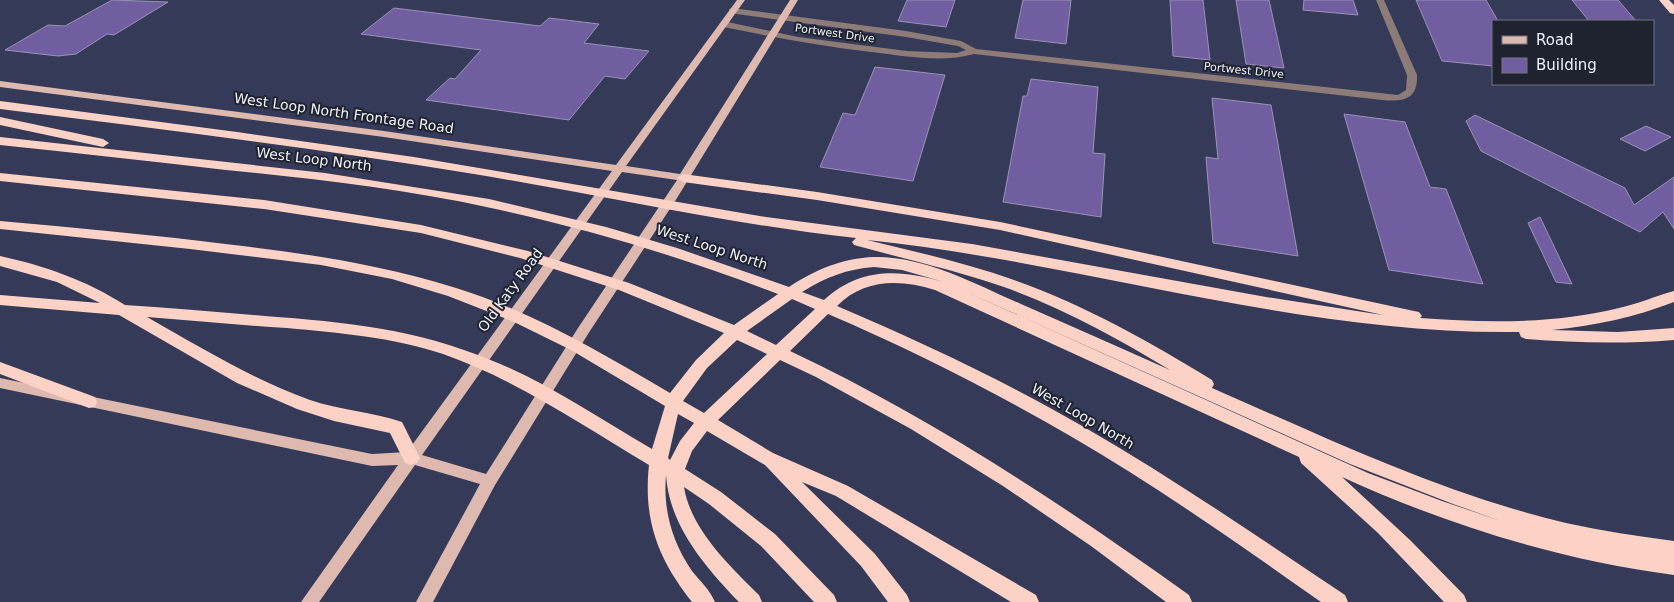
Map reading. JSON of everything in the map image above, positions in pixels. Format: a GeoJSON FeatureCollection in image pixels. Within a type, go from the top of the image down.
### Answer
{"type":"FeatureCollection","features":[{"type":"Feature","properties":{"kind":"highway"},"geometry":{"type":"LineString","coordinates":[[1664,0],[1674,11]]}},
{"type":"Feature","properties":{"kind":"highway"},"geometry":{"type":"LineString","coordinates":[[0,105],[151,124],[474,170],[811,229],[933,242],[1306,310],[1410,324],[1463,327],[1554,324],[1616,314],[1674,296]]}},
{"type":"Feature","properties":{"kind":"highway"},"geometry":{"type":"LineString","coordinates":[[0,121],[200,163]]}},
{"type":"Feature","properties":{"kind":"highway","name":"West Loop North"},"geometry":{"type":"LineString","coordinates":[[0,141],[331,178],[452,196],[562,220],[678,253],[778,288],[880,332],[999,389],[1075,430],[1156,479],[1338,602]]}},
{"type":"Feature","properties":{"kind":"highway"},"geometry":{"type":"LineString","coordinates":[[0,177],[337,214],[422,230],[535,259],[646,296],[711,322],[840,383],[918,426],[998,474],[1062,516],[1182,602]]}},
{"type":"Feature","properties":{"kind":"highway"},"geometry":{"type":"LineString","coordinates":[[684,178],[827,197],[1000,226],[1458,324],[1556,336],[1641,337],[1674,334]]}},
{"type":"Feature","properties":{"kind":"highway"},"geometry":{"type":"LineString","coordinates":[[0,187],[104,189]]}},
{"type":"Feature","properties":{"kind":"highway"},"geometry":{"type":"LineString","coordinates":[[0,225],[288,255],[393,274],[453,292],[547,331],[626,373],[767,458],[842,491],[1029,602]]}},
{"type":"Feature","properties":{"kind":"highway"},"geometry":{"type":"LineString","coordinates":[[811,229],[981,274],[1040,296],[1093,320],[1141,345],[1218,392],[1266,426],[1314,464],[1417,558],[1458,602]]}},
{"type":"Feature","properties":{"kind":"highway"},"geometry":{"type":"LineString","coordinates":[[0,261],[48,275],[103,296],[119,308],[243,379],[303,404],[334,414],[396,427],[411,458]]}},
{"type":"Feature","properties":{"kind":"highway"},"geometry":{"type":"LineString","coordinates":[[705,602],[669,552],[660,523],[657,504],[657,463],[663,432],[680,389],[707,356],[745,324],[815,276],[853,265],[874,262],[896,264],[948,278],[1367,464],[1460,508],[1612,540],[1674,550]]}},
{"type":"Feature","properties":{"kind":"highway"},"geometry":{"type":"LineString","coordinates":[[752,602],[714,561],[692,529],[677,500],[675,472],[686,445],[704,423],[842,292],[858,284],[895,276],[918,279],[940,286],[1362,478],[1460,508],[1558,545],[1674,566]]}},
{"type":"Feature","properties":{"kind":"highway"},"geometry":{"type":"LineString","coordinates":[[0,300],[349,328],[397,336],[445,349],[488,365],[521,381],[671,469],[715,498],[768,540],[827,602]]}},
{"type":"Feature","properties":{"kind":"highway"},"geometry":{"type":"LineString","coordinates":[[0,368],[90,402]]}},
{"type":"Feature","properties":{"kind":"highway"},"geometry":{"type":"LineString","coordinates":[[767,458],[868,560],[900,602]]}},
{"type":"Feature","properties":{"kind":"main road","name":"Old Katy Road"},"geometry":{"type":"LineString","coordinates":[[309,602],[741,0]]}},
{"type":"Feature","properties":{"kind":"main road"},"geometry":{"type":"LineString","coordinates":[[424,602],[464,526],[490,482],[583,331],[684,178],[794,0]]}},
{"type":"Feature","properties":{"kind":"main road","name":"West Loop North Frontage Road"},"geometry":{"type":"LineString","coordinates":[[0,84],[354,130],[684,178]]}},
{"type":"Feature","properties":{"kind":"main road"},"geometry":{"type":"LineString","coordinates":[[0,384],[372,460],[411,458],[490,482]]}},
{"type":"Feature","properties":{"kind":"street","name":"Portwest Drive"},"geometry":{"type":"LineString","coordinates":[[732,11],[781,19],[906,34],[961,44],[974,51],[1366,96],[1404,97],[1411,92],[1414,84],[1380,0]]}},
{"type":"Feature","properties":{"kind":"street","name":"Portwest Drive"},"geometry":{"type":"LineString","coordinates":[[723,24],[798,40],[907,54],[957,56],[974,51]]}},
{"type":"Feature","properties":{"kind":"building"},"geometry":{"type":"Polygon","coordinates":[[[112,0],[168,2],[114,35],[107,34],[76,54],[58,56],[5,50],[48,25],[65,26],[112,0]]]}},
{"type":"Feature","properties":{"kind":"building"},"geometry":{"type":"Polygon","coordinates":[[[907,0],[955,0],[946,27],[898,21],[907,0]]]}},
{"type":"Feature","properties":{"kind":"building"},"geometry":{"type":"Polygon","coordinates":[[[1023,0],[1071,0],[1066,44],[1015,38],[1023,0]]]}},
{"type":"Feature","properties":{"kind":"building"},"geometry":{"type":"Polygon","coordinates":[[[1170,0],[1203,0],[1210,60],[1173,56],[1170,0]]]}},
{"type":"Feature","properties":{"kind":"building"},"geometry":{"type":"Polygon","coordinates":[[[1236,0],[1269,0],[1284,68],[1246,64],[1236,0]]]}},
{"type":"Feature","properties":{"kind":"building"},"geometry":{"type":"Polygon","coordinates":[[[1304,0],[1353,0],[1358,15],[1303,10],[1304,0]]]}},
{"type":"Feature","properties":{"kind":"building"},"geometry":{"type":"Polygon","coordinates":[[[1416,0],[1486,0],[1497,20],[1492,20],[1492,66],[1442,61],[1416,0]]]}},
{"type":"Feature","properties":{"kind":"building"},"geometry":{"type":"Polygon","coordinates":[[[1572,0],[1618,0],[1635,20],[1588,20],[1572,0]]]}},
{"type":"Feature","properties":{"kind":"building"},"geometry":{"type":"Polygon","coordinates":[[[394,8],[540,26],[549,18],[599,24],[584,43],[649,51],[625,79],[605,76],[569,120],[426,100],[450,78],[455,79],[481,50],[361,34],[394,8]]]}},
{"type":"Feature","properties":{"kind":"building"},"geometry":{"type":"Polygon","coordinates":[[[875,67],[945,75],[913,181],[820,167],[843,113],[855,115],[875,67]]]}},
{"type":"Feature","properties":{"kind":"building"},"geometry":{"type":"Polygon","coordinates":[[[1031,79],[1098,87],[1093,153],[1105,154],[1101,217],[1003,202],[1023,96],[1027,96],[1031,79]]]}},
{"type":"Feature","properties":{"kind":"building"},"geometry":{"type":"Polygon","coordinates":[[[1212,98],[1271,105],[1298,256],[1213,243],[1206,157],[1218,159],[1212,98]]]}},
{"type":"Feature","properties":{"kind":"building"},"geometry":{"type":"Polygon","coordinates":[[[1344,114],[1405,122],[1430,187],[1446,189],[1483,284],[1389,270],[1344,114]]]}},
{"type":"Feature","properties":{"kind":"building"},"geometry":{"type":"Polygon","coordinates":[[[1475,115],[1625,188],[1634,205],[1674,177],[1674,229],[1663,212],[1640,232],[1481,151],[1466,121],[1475,115]]]}},
{"type":"Feature","properties":{"kind":"building"},"geometry":{"type":"Polygon","coordinates":[[[1646,126],[1671,137],[1645,151],[1620,139],[1646,126]]]}},
{"type":"Feature","properties":{"kind":"building"},"geometry":{"type":"Polygon","coordinates":[[[1540,217],[1572,284],[1556,282],[1528,223],[1540,217]]]}}]}
